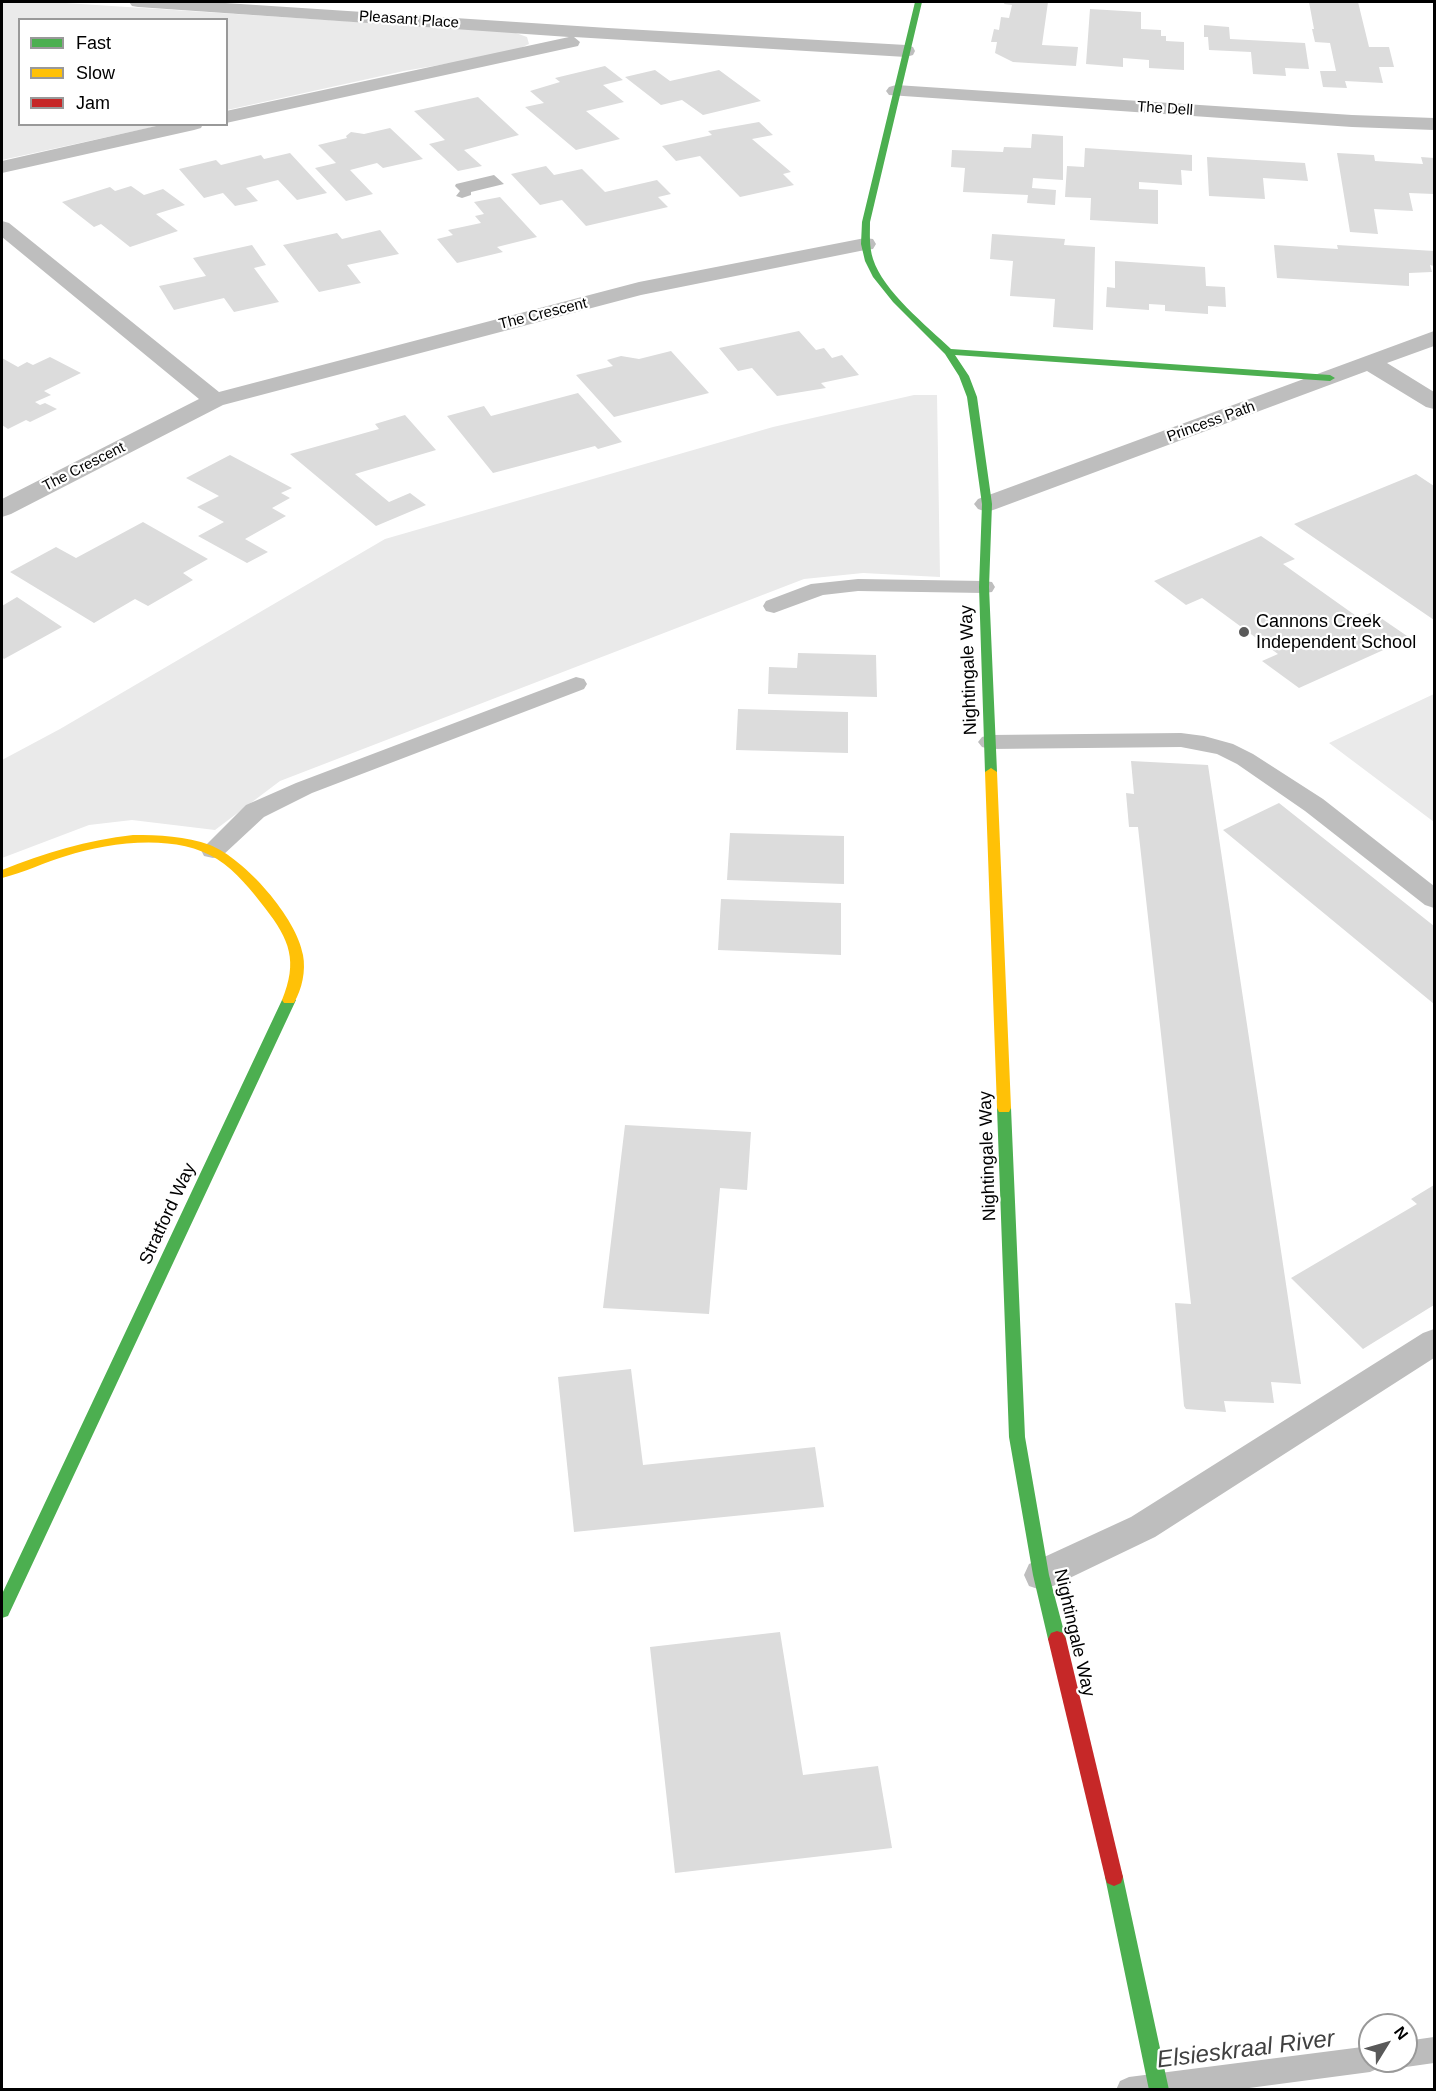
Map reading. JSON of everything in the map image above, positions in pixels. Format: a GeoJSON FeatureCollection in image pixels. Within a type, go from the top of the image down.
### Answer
{"type":"FeatureCollection","features":[{"type":"Feature","properties":{"kind":"street","name":"Pleasant Place"},"geometry":{"type":"LineString","coordinates":[[138,2],[608,34],[906,51]]}},
{"type":"Feature","properties":{"kind":"street"},"geometry":{"type":"LineString","coordinates":[[865,244],[866,222],[918,2]]}},
{"type":"Feature","properties":{"kind":"street","name":"Pleasant Place"},"geometry":{"type":"LineString","coordinates":[[228,117],[608,34]]}},
{"type":"Feature","properties":{"kind":"street","name":"The Dell"},"geometry":{"type":"LineString","coordinates":[[897,92],[1352,121],[1434,124]]}},
{"type":"Feature","properties":{"kind":"street"},"geometry":{"type":"LineString","coordinates":[[2,167],[185,126]]}},
{"type":"Feature","properties":{"kind":"street"},"geometry":{"type":"LineString","coordinates":[[2,227],[215,400]]}},
{"type":"Feature","properties":{"kind":"street","name":"Nightingale Way"},"geometry":{"type":"LineString","coordinates":[[865,244],[869,261],[877,277],[896,300],[948,352],[964,376],[972,397],[987,504],[984,587],[1017,1437],[1041,1575],[1118,1895],[1159,2090]]}},
{"type":"Feature","properties":{"kind":"street","name":"The Crescent"},"geometry":{"type":"LineString","coordinates":[[2,508],[215,400],[639,289],[865,244]]}},
{"type":"Feature","properties":{"kind":"street","name":"Princess Path"},"geometry":{"type":"LineString","coordinates":[[987,504],[1434,338]]}},
{"type":"Feature","properties":{"kind":"street"},"geometry":{"type":"LineString","coordinates":[[948,352],[1330,378]]}},
{"type":"Feature","properties":{"kind":"street"},"geometry":{"type":"LineString","coordinates":[[1370,363],[1434,402]]}},
{"type":"Feature","properties":{"kind":"street"},"geometry":{"type":"LineString","coordinates":[[2,874],[59,852],[113,840],[165,838],[213,850]]}},
{"type":"Feature","properties":{"kind":"street","name":"Stratford Way"},"geometry":{"type":"LineString","coordinates":[[2,1611],[292,992],[300,964],[293,935],[243,873],[213,850]]}},
{"type":"Feature","properties":{"kind":"lane"},"geometry":{"type":"LineString","coordinates":[[774,606],[819,589],[858,585],[984,587]]}},
{"type":"Feature","properties":{"kind":"lane"},"geometry":{"type":"LineString","coordinates":[[213,850],[255,811],[304,788],[576,684]]}},
{"type":"Feature","properties":{"kind":"lane"},"geometry":{"type":"LineString","coordinates":[[990,741],[1181,740],[1225,749],[1245,759],[1314,806],[1434,899]]}},
{"type":"Feature","properties":{"kind":"lane"},"geometry":{"type":"LineString","coordinates":[[1041,1575],[1143,1527],[1434,1342]]}},
{"type":"Feature","properties":{"kind":"shaded area"},"geometry":{"type":"Polygon","coordinates":[[[2,2],[50,2],[513,32],[527,37],[529,44],[510,53],[404,71],[228,110],[228,18],[18,18],[18,126],[157,126],[2,160],[2,2]]]}},
{"type":"Feature","properties":{"kind":"shaded area"},"geometry":{"type":"Polygon","coordinates":[[[494,175],[504,184],[471,192],[471,195],[462,198],[456,196],[460,191],[455,186],[456,184],[494,175]]]}},
{"type":"Feature","properties":{"kind":"shaded area"},"geometry":{"type":"Polygon","coordinates":[[[914,395],[937,395],[940,577],[863,573],[804,579],[280,781],[215,830],[132,820],[89,825],[2,858],[2,760],[60,729],[385,539],[773,427],[914,395]]]}},
{"type":"Feature","properties":{"kind":"shaded area"},"geometry":{"type":"Polygon","coordinates":[[[1434,694],[1434,822],[1329,743],[1434,694]]]}},
{"type":"Feature","properties":{"kind":"building"},"geometry":{"type":"Polygon","coordinates":[[[1005,2],[1048,2],[1042,45],[1078,47],[1076,66],[1013,62],[995,53],[997,42],[991,42],[994,29],[999,30],[1001,17],[1009,18],[1012,5],[1004,4],[1005,2]]]}},
{"type":"Feature","properties":{"kind":"building"},"geometry":{"type":"Polygon","coordinates":[[[1309,2],[1358,2],[1369,47],[1389,47],[1394,67],[1379,67],[1383,83],[1345,81],[1347,88],[1323,87],[1320,71],[1336,71],[1330,43],[1315,42],[1309,2]]]}},
{"type":"Feature","properties":{"kind":"building"},"geometry":{"type":"Polygon","coordinates":[[[1090,9],[1141,12],[1141,29],[1161,30],[1161,36],[1166,36],[1166,41],[1184,42],[1184,70],[1149,68],[1149,60],[1123,58],[1123,67],[1086,64],[1090,9]]]}},
{"type":"Feature","properties":{"kind":"building"},"geometry":{"type":"Polygon","coordinates":[[[1204,25],[1229,27],[1230,39],[1305,43],[1309,69],[1285,68],[1286,76],[1253,74],[1251,52],[1209,50],[1208,37],[1204,37],[1204,25]]]}},
{"type":"Feature","properties":{"kind":"building"},"geometry":{"type":"Polygon","coordinates":[[[605,66],[623,80],[603,85],[624,102],[586,111],[620,139],[576,150],[525,107],[544,103],[530,91],[560,82],[555,78],[605,66]]]}},
{"type":"Feature","properties":{"kind":"building"},"geometry":{"type":"Polygon","coordinates":[[[655,70],[670,81],[719,70],[761,101],[703,115],[682,100],[661,105],[625,77],[655,70]]]}},
{"type":"Feature","properties":{"kind":"building"},"geometry":{"type":"Polygon","coordinates":[[[478,97],[519,135],[464,150],[482,166],[458,171],[429,144],[445,140],[414,111],[478,97]]]}},
{"type":"Feature","properties":{"kind":"building"},"geometry":{"type":"Polygon","coordinates":[[[759,122],[773,135],[752,139],[791,172],[783,174],[794,185],[740,197],[700,156],[676,161],[662,146],[712,135],[708,131],[759,122]]]}},
{"type":"Feature","properties":{"kind":"building"},"geometry":{"type":"Polygon","coordinates":[[[390,128],[423,159],[383,168],[377,163],[350,170],[373,194],[346,201],[315,168],[336,163],[318,145],[347,138],[346,136],[351,132],[364,134],[390,128]]]}},
{"type":"Feature","properties":{"kind":"building"},"geometry":{"type":"Polygon","coordinates":[[[1032,134],[1063,136],[1063,180],[1033,178],[1032,188],[1056,190],[1055,205],[1027,203],[1028,195],[963,192],[965,168],[951,167],[952,150],[1003,152],[1004,147],[1031,148],[1032,134]]]}},
{"type":"Feature","properties":{"kind":"building"},"geometry":{"type":"Polygon","coordinates":[[[1085,148],[1192,155],[1192,171],[1181,170],[1182,185],[1139,182],[1139,189],[1158,190],[1158,224],[1090,220],[1091,198],[1065,197],[1067,166],[1084,167],[1085,148]]]}},
{"type":"Feature","properties":{"kind":"building"},"geometry":{"type":"Polygon","coordinates":[[[290,153],[327,193],[297,200],[278,180],[246,188],[258,201],[235,206],[223,193],[204,198],[179,169],[216,160],[221,165],[261,155],[264,159],[290,153]]]}},
{"type":"Feature","properties":{"kind":"building"},"geometry":{"type":"Polygon","coordinates":[[[1337,153],[1374,155],[1375,161],[1423,164],[1421,157],[1434,158],[1434,194],[1409,193],[1413,211],[1374,209],[1378,234],[1350,232],[1337,153]]]}},
{"type":"Feature","properties":{"kind":"building"},"geometry":{"type":"Polygon","coordinates":[[[1207,157],[1305,163],[1308,181],[1263,178],[1265,199],[1209,196],[1207,157]]]}},
{"type":"Feature","properties":{"kind":"building"},"geometry":{"type":"Polygon","coordinates":[[[546,166],[554,175],[582,169],[605,192],[657,180],[671,194],[658,197],[668,207],[586,226],[562,200],[540,205],[511,174],[546,166]]]}},
{"type":"Feature","properties":{"kind":"building"},"geometry":{"type":"Polygon","coordinates":[[[131,186],[144,195],[163,189],[185,205],[156,214],[178,231],[130,247],[101,224],[94,227],[62,202],[110,187],[115,191],[131,186]]]}},
{"type":"Feature","properties":{"kind":"building"},"geometry":{"type":"Polygon","coordinates":[[[500,197],[537,237],[497,247],[503,252],[457,263],[437,239],[453,235],[448,230],[481,223],[475,216],[484,214],[474,202],[500,197]]]}},
{"type":"Feature","properties":{"kind":"building"},"geometry":{"type":"Polygon","coordinates":[[[380,230],[399,254],[347,265],[361,283],[319,292],[283,245],[337,233],[342,239],[380,230]]]}},
{"type":"Feature","properties":{"kind":"building"},"geometry":{"type":"Polygon","coordinates":[[[992,234],[1065,239],[1064,245],[1095,247],[1093,330],[1053,327],[1055,299],[1010,296],[1013,261],[990,259],[992,234]]]}},
{"type":"Feature","properties":{"kind":"building"},"geometry":{"type":"Polygon","coordinates":[[[252,245],[266,265],[254,268],[279,302],[234,312],[224,298],[174,310],[159,286],[206,276],[193,258],[252,245]]]}},
{"type":"Feature","properties":{"kind":"building"},"geometry":{"type":"Polygon","coordinates":[[[1274,245],[1338,249],[1337,245],[1434,251],[1434,266],[1430,265],[1432,272],[1409,273],[1409,286],[1277,278],[1274,245]]]}},
{"type":"Feature","properties":{"kind":"building"},"geometry":{"type":"Polygon","coordinates":[[[1115,261],[1205,267],[1206,286],[1225,287],[1226,307],[1208,306],[1208,314],[1165,311],[1165,305],[1149,304],[1149,310],[1106,307],[1107,287],[1115,288],[1115,261]]]}},
{"type":"Feature","properties":{"kind":"building"},"geometry":{"type":"Polygon","coordinates":[[[799,331],[816,350],[824,348],[832,358],[842,355],[859,375],[821,383],[826,388],[777,396],[752,368],[738,371],[719,348],[799,331]]]}},
{"type":"Feature","properties":{"kind":"building"},"geometry":{"type":"Polygon","coordinates":[[[671,351],[709,393],[614,417],[576,375],[613,366],[607,360],[621,356],[639,359],[671,351]]]}},
{"type":"Feature","properties":{"kind":"building"},"geometry":{"type":"Polygon","coordinates":[[[50,357],[81,373],[44,391],[51,395],[35,402],[40,405],[45,403],[57,409],[30,422],[26,420],[8,429],[2,425],[2,358],[18,367],[27,362],[33,365],[50,357]]]}},
{"type":"Feature","properties":{"kind":"building"},"geometry":{"type":"Polygon","coordinates":[[[578,393],[622,442],[598,449],[595,446],[493,473],[447,416],[484,406],[491,416],[578,393]]]}},
{"type":"Feature","properties":{"kind":"building"},"geometry":{"type":"Polygon","coordinates":[[[405,415],[436,450],[355,474],[389,502],[410,493],[426,505],[376,526],[290,454],[379,429],[375,424],[405,415]]]}},
{"type":"Feature","properties":{"kind":"building"},"geometry":{"type":"Polygon","coordinates":[[[230,455],[292,488],[281,493],[290,498],[272,508],[286,516],[245,539],[268,552],[247,563],[198,536],[224,522],[197,507],[219,496],[186,478],[230,455]]]}},
{"type":"Feature","properties":{"kind":"building"},"geometry":{"type":"Polygon","coordinates":[[[1416,474],[1434,486],[1434,620],[1294,524],[1416,474]]]}},
{"type":"Feature","properties":{"kind":"building"},"geometry":{"type":"Polygon","coordinates":[[[143,522],[208,559],[183,573],[193,580],[148,606],[135,599],[94,623],[10,572],[56,547],[76,558],[143,522]]]}},
{"type":"Feature","properties":{"kind":"building"},"geometry":{"type":"Polygon","coordinates":[[[1261,536],[1295,559],[1283,564],[1359,618],[1372,612],[1410,638],[1299,688],[1262,661],[1278,654],[1202,598],[1186,605],[1154,581],[1261,536]]]}},
{"type":"Feature","properties":{"kind":"building"},"geometry":{"type":"Polygon","coordinates":[[[17,597],[62,627],[4,659],[2,657],[2,606],[17,597]]]}},
{"type":"Feature","properties":{"kind":"building"},"geometry":{"type":"Polygon","coordinates":[[[798,653],[876,655],[877,697],[768,694],[769,667],[797,668],[798,653]]]}},
{"type":"Feature","properties":{"kind":"building"},"geometry":{"type":"Polygon","coordinates":[[[738,709],[848,712],[848,753],[736,750],[738,709]]]}},
{"type":"Feature","properties":{"kind":"building"},"geometry":{"type":"Polygon","coordinates":[[[1131,761],[1208,765],[1301,1384],[1271,1382],[1274,1403],[1224,1401],[1226,1412],[1186,1409],[1184,1406],[1175,1303],[1191,1304],[1138,827],[1129,827],[1126,793],[1134,794],[1131,761]]]}},
{"type":"Feature","properties":{"kind":"building"},"geometry":{"type":"Polygon","coordinates":[[[1279,803],[1434,926],[1434,1004],[1223,830],[1279,803]]]}},
{"type":"Feature","properties":{"kind":"building"},"geometry":{"type":"Polygon","coordinates":[[[730,833],[844,836],[844,884],[727,880],[730,833]]]}},
{"type":"Feature","properties":{"kind":"building"},"geometry":{"type":"Polygon","coordinates":[[[721,899],[841,903],[841,955],[718,950],[721,899]]]}},
{"type":"Feature","properties":{"kind":"building"},"geometry":{"type":"Polygon","coordinates":[[[625,1125],[751,1132],[747,1190],[720,1188],[709,1314],[603,1308],[625,1125]]]}},
{"type":"Feature","properties":{"kind":"building"},"geometry":{"type":"Polygon","coordinates":[[[1434,1185],[1434,1305],[1363,1349],[1291,1278],[1417,1204],[1411,1199],[1434,1185]]]}},
{"type":"Feature","properties":{"kind":"building"},"geometry":{"type":"Polygon","coordinates":[[[631,1369],[643,1465],[815,1447],[824,1507],[574,1532],[558,1377],[631,1369]]]}},
{"type":"Feature","properties":{"kind":"building"},"geometry":{"type":"Polygon","coordinates":[[[780,1632],[803,1775],[878,1766],[892,1848],[675,1873],[650,1647],[780,1632]]]}},
{"type":"Feature","properties":{"kind":"waterway","name":"Elsieskraal River"},"geometry":{"type":"LineString","coordinates":[[1418,2052],[1434,2050]]}},
{"type":"Feature","properties":{"kind":"waterway","name":"Elsieskraal River"},"geometry":{"type":"LineString","coordinates":[[1129,2090],[1358,2061]]}},
{"type":"Feature","properties":{"kind":"traffic: fast"},"geometry":{"type":"LineString","coordinates":[[918,2],[866,222],[865,244],[869,261],[877,277],[896,300],[948,352],[964,376],[972,397],[987,504],[984,587],[991,772]]}},
{"type":"Feature","properties":{"kind":"traffic: fast"},"geometry":{"type":"LineString","coordinates":[[948,352],[1330,378]]}},
{"type":"Feature","properties":{"kind":"traffic: fast"},"geometry":{"type":"LineString","coordinates":[[2,1611],[289,1000]]}},
{"type":"Feature","properties":{"kind":"traffic: fast"},"geometry":{"type":"LineString","coordinates":[[1004,1108],[1017,1437],[1041,1575],[1057,1639]]}},
{"type":"Feature","properties":{"kind":"traffic: fast"},"geometry":{"type":"LineString","coordinates":[[1114,1877],[1159,2090]]}},
{"type":"Feature","properties":{"kind":"traffic: slow"},"geometry":{"type":"LineString","coordinates":[[991,772],[1004,1108]]}},
{"type":"Feature","properties":{"kind":"traffic: slow"},"geometry":{"type":"LineString","coordinates":[[2,874],[67,851],[111,841],[156,839],[206,848],[220,855],[246,877],[283,922],[294,943],[298,965],[294,988],[289,1000]]}},
{"type":"Feature","properties":{"kind":"traffic: jam"},"geometry":{"type":"LineString","coordinates":[[1057,1639],[1114,1877]]}},
{"type":"Feature","properties":{"kind":"place","name":"Cannons Creek Independent School"},"geometry":{"type":"Point","coordinates":[1244,632]}}]}
